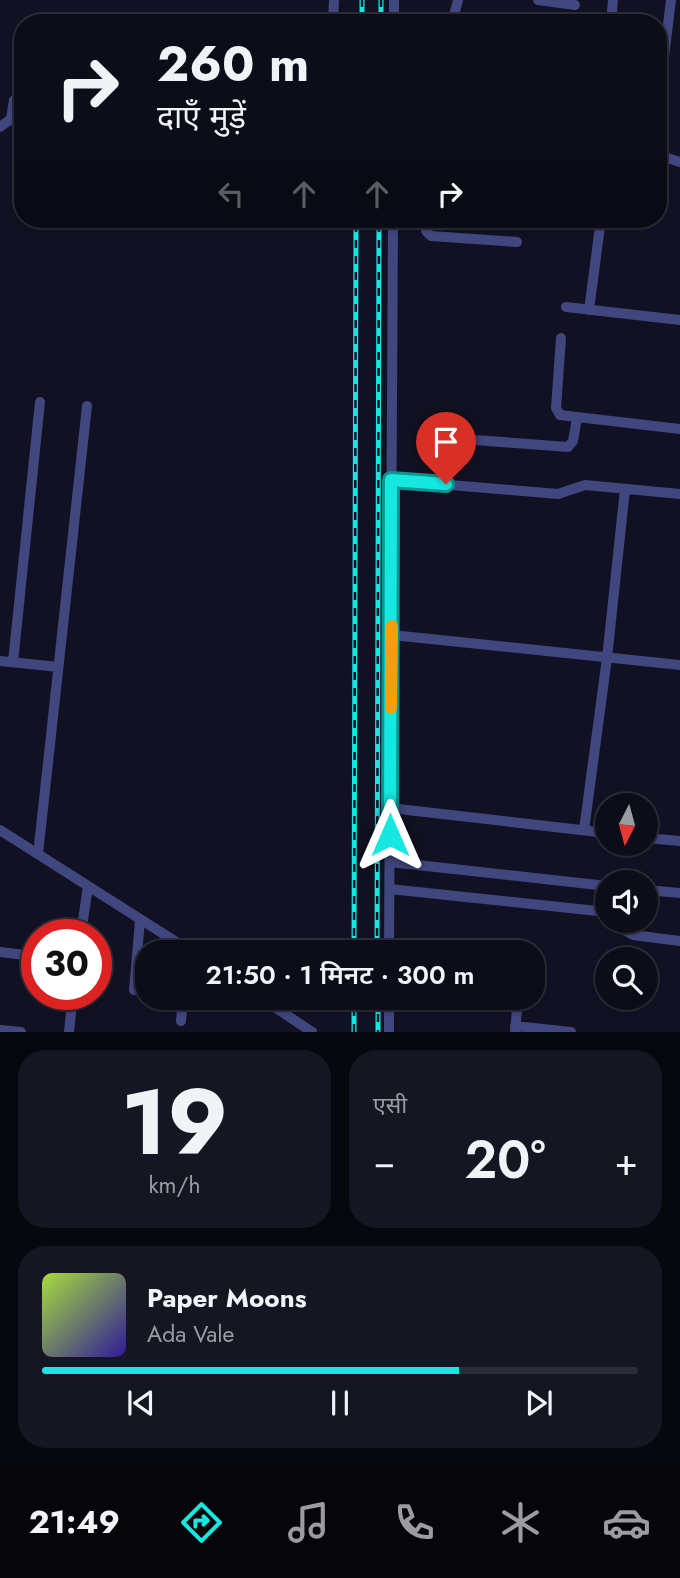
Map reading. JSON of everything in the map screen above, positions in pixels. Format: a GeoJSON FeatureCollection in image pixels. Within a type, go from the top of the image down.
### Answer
{"type":"FeatureCollection","features":[{"type":"Feature","properties":{"kind":"street"},"geometry":{"type":"LineString","coordinates":[[537,0],[575,5]]}},
{"type":"Feature","properties":{"kind":"street"},"geometry":{"type":"LineString","coordinates":[[667,33],[671,0]]}},
{"type":"Feature","properties":{"kind":"street"},"geometry":{"type":"LineString","coordinates":[[0,127],[11,119],[14,100]]}},
{"type":"Feature","properties":{"kind":"street"},"geometry":{"type":"LineString","coordinates":[[389,940],[393,228]]}},
{"type":"Feature","properties":{"kind":"street"},"geometry":{"type":"LineString","coordinates":[[426,228],[426,232],[431,236],[517,242]]}},
{"type":"Feature","properties":{"kind":"street"},"geometry":{"type":"LineString","coordinates":[[589,310],[600,228]]}},
{"type":"Feature","properties":{"kind":"street"},"geometry":{"type":"LineString","coordinates":[[566,307],[680,320]]}},
{"type":"Feature","properties":{"kind":"street"},"geometry":{"type":"LineString","coordinates":[[561,338],[556,408],[561,415],[680,429]]}},
{"type":"Feature","properties":{"kind":"street"},"geometry":{"type":"LineString","coordinates":[[13,663],[40,402]]}},
{"type":"Feature","properties":{"kind":"street"},"geometry":{"type":"LineString","coordinates":[[38,854],[87,406]]}},
{"type":"Feature","properties":{"kind":"street"},"geometry":{"type":"LineString","coordinates":[[435,434],[568,447],[573,441],[577,418]]}},
{"type":"Feature","properties":{"kind":"street"},"geometry":{"type":"LineString","coordinates":[[391,480],[558,494],[578,486],[680,494]]}},
{"type":"Feature","properties":{"kind":"street"},"geometry":{"type":"LineString","coordinates":[[584,830],[607,658],[625,489]]}},
{"type":"Feature","properties":{"kind":"street"},"geometry":{"type":"LineString","coordinates":[[392,635],[607,658],[680,662]]}},
{"type":"Feature","properties":{"kind":"street"},"geometry":{"type":"LineString","coordinates":[[0,661],[58,667]]}},
{"type":"Feature","properties":{"kind":"street"},"geometry":{"type":"LineString","coordinates":[[390,808],[595,831]]}},
{"type":"Feature","properties":{"kind":"street"},"geometry":{"type":"LineString","coordinates":[[0,830],[172,940]]}},
{"type":"Feature","properties":{"kind":"street"},"geometry":{"type":"LineString","coordinates":[[658,839],[680,841]]}},
{"type":"Feature","properties":{"kind":"street"},"geometry":{"type":"LineString","coordinates":[[390,862],[595,885]]}},
{"type":"Feature","properties":{"kind":"street"},"geometry":{"type":"LineString","coordinates":[[82,919],[88,886]]}},
{"type":"Feature","properties":{"kind":"street"},"geometry":{"type":"LineString","coordinates":[[390,889],[595,911]]}},
{"type":"Feature","properties":{"kind":"street"},"geometry":{"type":"LineString","coordinates":[[658,891],[680,893]]}},
{"type":"Feature","properties":{"kind":"street"},"geometry":{"type":"LineString","coordinates":[[134,990],[140,920]]}},
{"type":"Feature","properties":{"kind":"street"},"geometry":{"type":"LineString","coordinates":[[629,933],[680,941]]}},
{"type":"Feature","properties":{"kind":"street"},"geometry":{"type":"LineString","coordinates":[[0,952],[21,955]]}},
{"type":"Feature","properties":{"kind":"street"},"geometry":{"type":"LineString","coordinates":[[69,1032],[71,1010]]}},
{"type":"Feature","properties":{"kind":"street"},"geometry":{"type":"LineString","coordinates":[[181,1020],[182,1010]]}},
{"type":"Feature","properties":{"kind":"street"},"geometry":{"type":"LineString","coordinates":[[279,1010],[312,1032]]}},
{"type":"Feature","properties":{"kind":"street"},"geometry":{"type":"LineString","coordinates":[[388,1010],[389,1032]]}},
{"type":"Feature","properties":{"kind":"street"},"geometry":{"type":"LineString","coordinates":[[517,1010],[515,1029],[571,1032]]}},
{"type":"Feature","properties":{"kind":"street"},"geometry":{"type":"LineString","coordinates":[[0,1030],[21,1032]]}},
{"type":"Feature","properties":{"kind":"railway"},"geometry":{"type":"LineString","coordinates":[[362,0],[362,14]]}},
{"type":"Feature","properties":{"kind":"railway"},"geometry":{"type":"LineString","coordinates":[[381,0],[381,14]]}},
{"type":"Feature","properties":{"kind":"railway"},"geometry":{"type":"LineString","coordinates":[[354,940],[356,228]]}},
{"type":"Feature","properties":{"kind":"railway"},"geometry":{"type":"LineString","coordinates":[[377,940],[379,228]]}},
{"type":"Feature","properties":{"kind":"railway"},"geometry":{"type":"LineString","coordinates":[[354,1010],[354,1032]]}},
{"type":"Feature","properties":{"kind":"railway"},"geometry":{"type":"LineString","coordinates":[[378,1010],[378,1032]]}},
{"type":"Feature","properties":{"kind":"slow traffic"},"geometry":{"type":"LineString","coordinates":[[391,708],[392,626]]}},
{"type":"Feature","properties":{"kind":"route"},"geometry":{"type":"LineString","coordinates":[[390,835],[391,480],[446,484]]}}]}
